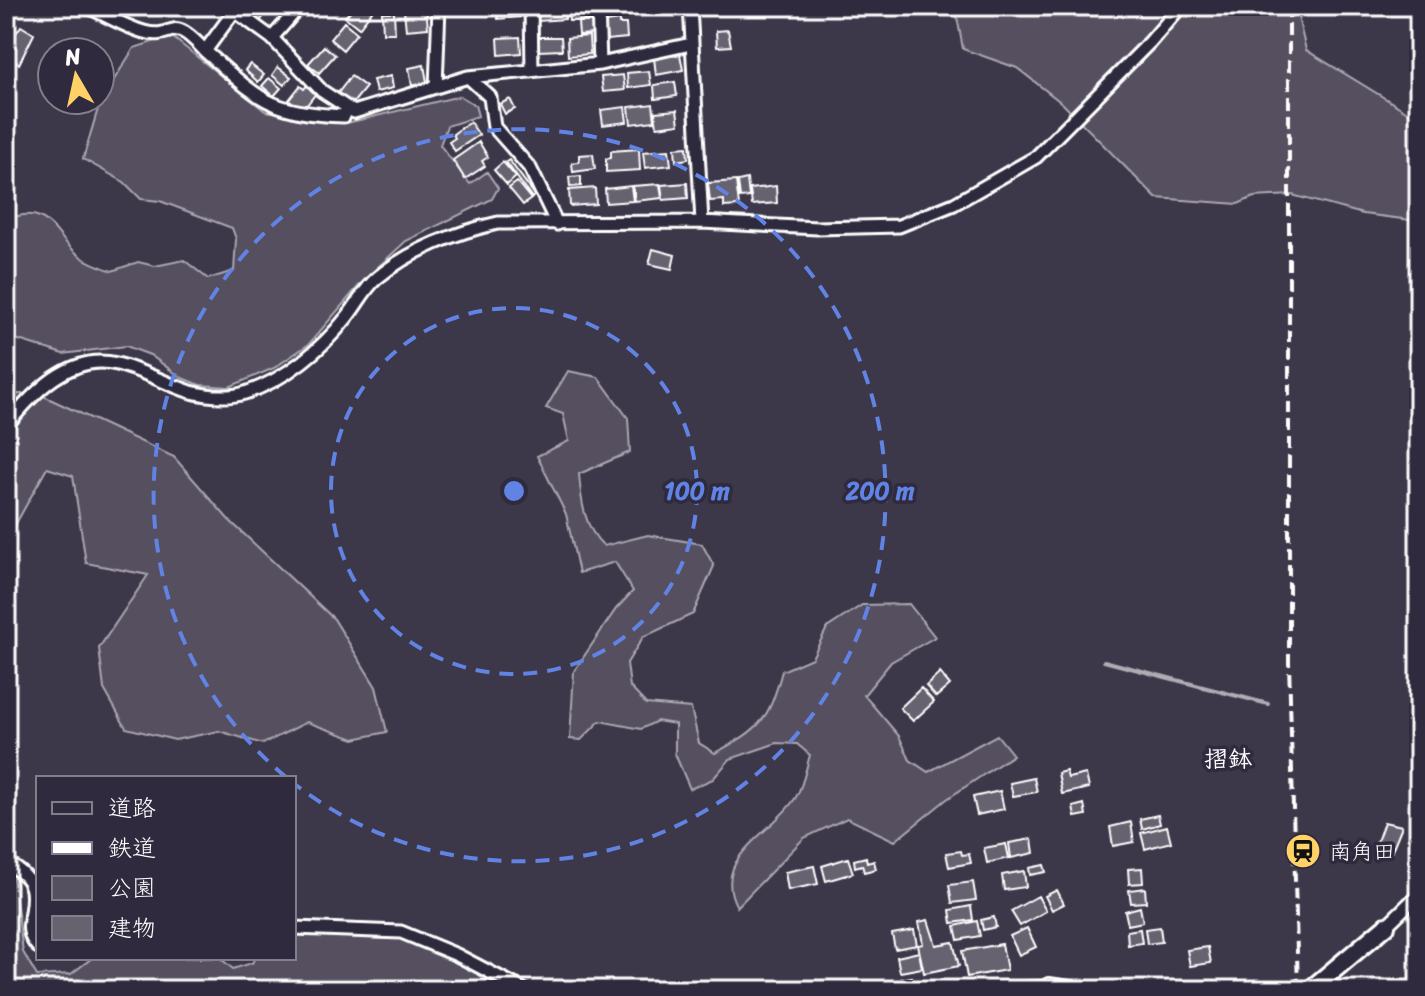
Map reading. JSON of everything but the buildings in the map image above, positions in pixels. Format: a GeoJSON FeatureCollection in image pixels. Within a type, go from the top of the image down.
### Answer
{"type":"FeatureCollection","features":[{"type":"Feature","properties":{"kind":"street"},"geometry":{"type":"LineString","coordinates":[[86,6],[147,33],[177,28],[188,32],[264,103],[319,115],[344,116],[347,109]]}},
{"type":"Feature","properties":{"kind":"street"},"geometry":{"type":"LineString","coordinates":[[272,38],[300,6]]}},
{"type":"Feature","properties":{"kind":"street"},"geometry":{"type":"LineString","coordinates":[[436,87],[439,6]]}},
{"type":"Feature","properties":{"kind":"street"},"geometry":{"type":"LineString","coordinates":[[531,6],[532,71]]}},
{"type":"Feature","properties":{"kind":"street"},"geometry":{"type":"LineString","coordinates":[[598,6],[600,64]]}},
{"type":"Feature","properties":{"kind":"street"},"geometry":{"type":"LineString","coordinates":[[690,6],[702,222]]}},
{"type":"Feature","properties":{"kind":"street"},"geometry":{"type":"LineString","coordinates":[[6,426],[27,399],[46,384],[64,371],[91,363],[122,365],[199,394],[223,396],[245,393],[318,351],[375,279],[465,230],[498,223],[702,222],[817,228],[899,226],[954,204],[1036,157],[1181,6]]}},
{"type":"Feature","properties":{"kind":"street"},"geometry":{"type":"LineString","coordinates":[[205,51],[236,9],[272,38],[322,91],[354,112],[468,77],[600,64],[691,44]]}},
{"type":"Feature","properties":{"kind":"street"},"geometry":{"type":"LineString","coordinates":[[468,77],[490,97],[494,127],[530,168],[557,224]]}},
{"type":"Feature","properties":{"kind":"street"},"geometry":{"type":"LineString","coordinates":[[6,863],[27,874],[34,891],[31,934],[36,943]]}},
{"type":"Feature","properties":{"kind":"street"},"geometry":{"type":"LineString","coordinates":[[1310,990],[1419,894]]}},
{"type":"Feature","properties":{"kind":"street"},"geometry":{"type":"LineString","coordinates":[[296,928],[401,932],[457,955],[524,990]]}},
{"type":"Feature","properties":{"kind":"street"},"geometry":{"type":"LineString","coordinates":[[1001,990],[1049,987],[1069,990]]}},
{"type":"Feature","properties":{"kind":"green space"},"geometry":{"type":"Polygon","coordinates":[[[955,6],[1303,6],[1299,21],[1306,50],[1419,119],[1419,221],[1363,214],[1292,195],[1254,197],[1238,204],[1156,198],[1063,104],[1017,68],[963,49],[955,6]]]}},
{"type":"Feature","properties":{"kind":"green space"},"geometry":{"type":"Polygon","coordinates":[[[171,36],[265,111],[347,123],[460,96],[475,105],[478,116],[447,126],[440,145],[470,184],[487,172],[498,188],[492,199],[406,241],[363,281],[309,344],[274,368],[229,387],[200,385],[182,378],[150,355],[126,346],[63,354],[6,336],[6,220],[21,215],[42,218],[83,258],[112,271],[138,262],[155,266],[184,260],[208,279],[234,271],[236,239],[232,228],[160,201],[141,199],[124,182],[83,159],[96,116],[116,116],[116,77],[134,48],[171,36]]]}},
{"type":"Feature","properties":{"kind":"green space"},"geometry":{"type":"Polygon","coordinates":[[[568,371],[598,377],[628,418],[630,452],[579,474],[585,513],[597,539],[604,546],[648,535],[702,544],[714,566],[693,614],[643,637],[627,663],[630,687],[646,704],[691,708],[699,743],[715,753],[753,730],[767,713],[782,671],[812,658],[827,628],[862,605],[909,604],[935,637],[891,662],[864,695],[899,736],[910,760],[928,772],[997,735],[1013,755],[947,799],[895,841],[847,818],[804,838],[737,907],[731,889],[731,874],[748,847],[796,797],[810,755],[797,744],[777,743],[730,759],[713,779],[690,789],[675,754],[675,724],[657,721],[641,729],[600,721],[581,740],[570,739],[574,671],[616,609],[633,591],[615,562],[579,573],[566,514],[537,456],[569,441],[563,414],[546,408],[568,371]]]}},
{"type":"Feature","properties":{"kind":"green space"},"geometry":{"type":"Polygon","coordinates":[[[37,393],[174,457],[228,519],[334,619],[376,687],[387,732],[354,739],[307,722],[263,744],[219,731],[175,740],[126,728],[104,689],[99,648],[148,575],[86,563],[73,476],[47,468],[14,527],[6,522],[6,395],[37,393]]]}},
{"type":"Feature","properties":{"kind":"green space"},"geometry":{"type":"Polygon","coordinates":[[[6,874],[13,876],[23,952],[37,976],[71,974],[89,960],[222,960],[233,969],[254,960],[296,960],[296,925],[397,935],[454,958],[515,990],[6,990],[6,874]]]}},
{"type":"Feature","properties":{"kind":"waterway"},"geometry":{"type":"LineString","coordinates":[[1104,661],[1268,704]]}},
{"type":"Feature","properties":{"kind":"railway"},"geometry":{"type":"LineString","coordinates":[[1289,6],[1289,662],[1298,990]]}},
{"type":"Feature","properties":{"kind":"place","name":"南角田"},"geometry":{"type":"Point","coordinates":[1303,851]}},
{"type":"Feature","properties":{"kind":"district","name":"摺鉢"},"geometry":{"type":"Point","coordinates":[1228,759]}}]}
